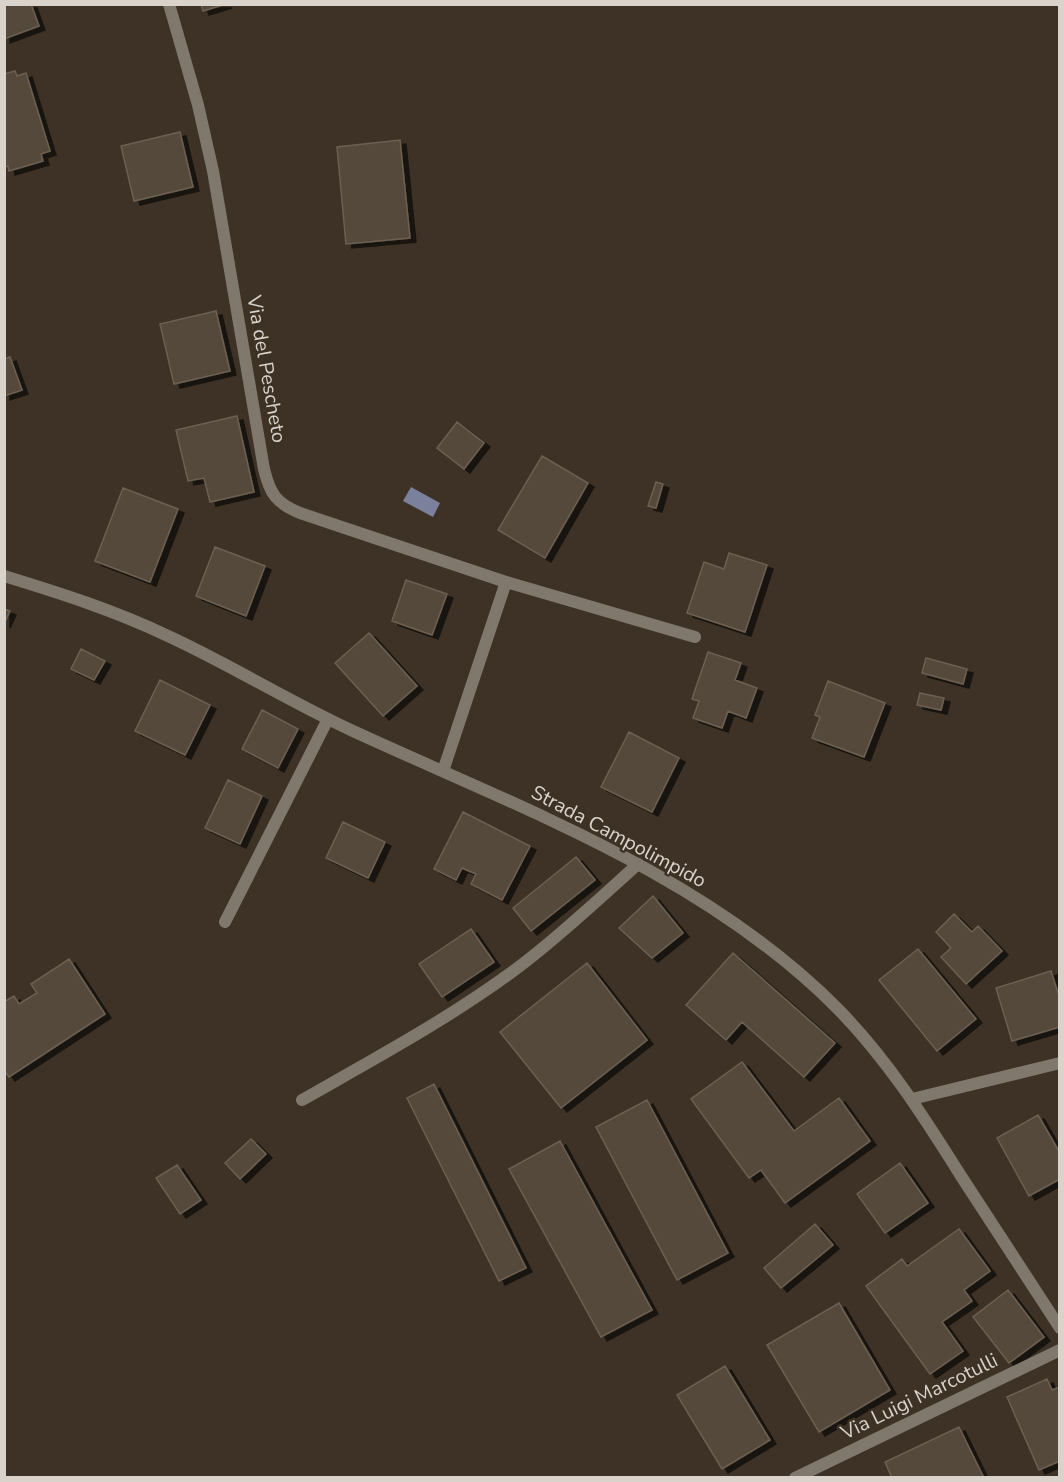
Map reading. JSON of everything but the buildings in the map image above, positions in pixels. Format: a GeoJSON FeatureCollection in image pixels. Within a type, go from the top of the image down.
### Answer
{"type":"FeatureCollection","features":[{"type":"Feature","properties":{"kind":"street","name":"Via del Pescheto"},"geometry":{"type":"LineString","coordinates":[[169,4],[207,144],[264,469],[273,495],[283,505],[300,513],[506,582],[695,637]]}},
{"type":"Feature","properties":{"kind":"street","name":"Strada Campolimpido"},"geometry":{"type":"LineString","coordinates":[[4,576],[95,605],[159,632],[328,719],[554,820],[638,864],[721,914],[802,975],[864,1038],[912,1099],[1059,1328]]}},
{"type":"Feature","properties":{"kind":"street"},"geometry":{"type":"LineString","coordinates":[[443,771],[506,582]]}},
{"type":"Feature","properties":{"kind":"street"},"geometry":{"type":"LineString","coordinates":[[225,922],[328,719]]}},
{"type":"Feature","properties":{"kind":"street"},"geometry":{"type":"LineString","coordinates":[[302,1100],[419,1034],[483,992],[536,953],[638,864]]}},
{"type":"Feature","properties":{"kind":"street"},"geometry":{"type":"LineString","coordinates":[[912,1099],[1059,1063]]}},
{"type":"Feature","properties":{"kind":"street","name":"Via Luigi Marcotulli"},"geometry":{"type":"LineString","coordinates":[[795,1478],[1059,1350]]}},
{"type":"Feature","properties":{"kind":"water"},"geometry":{"type":"Polygon","coordinates":[[[411,487],[440,503],[433,517],[403,501],[411,487]]]}}]}
